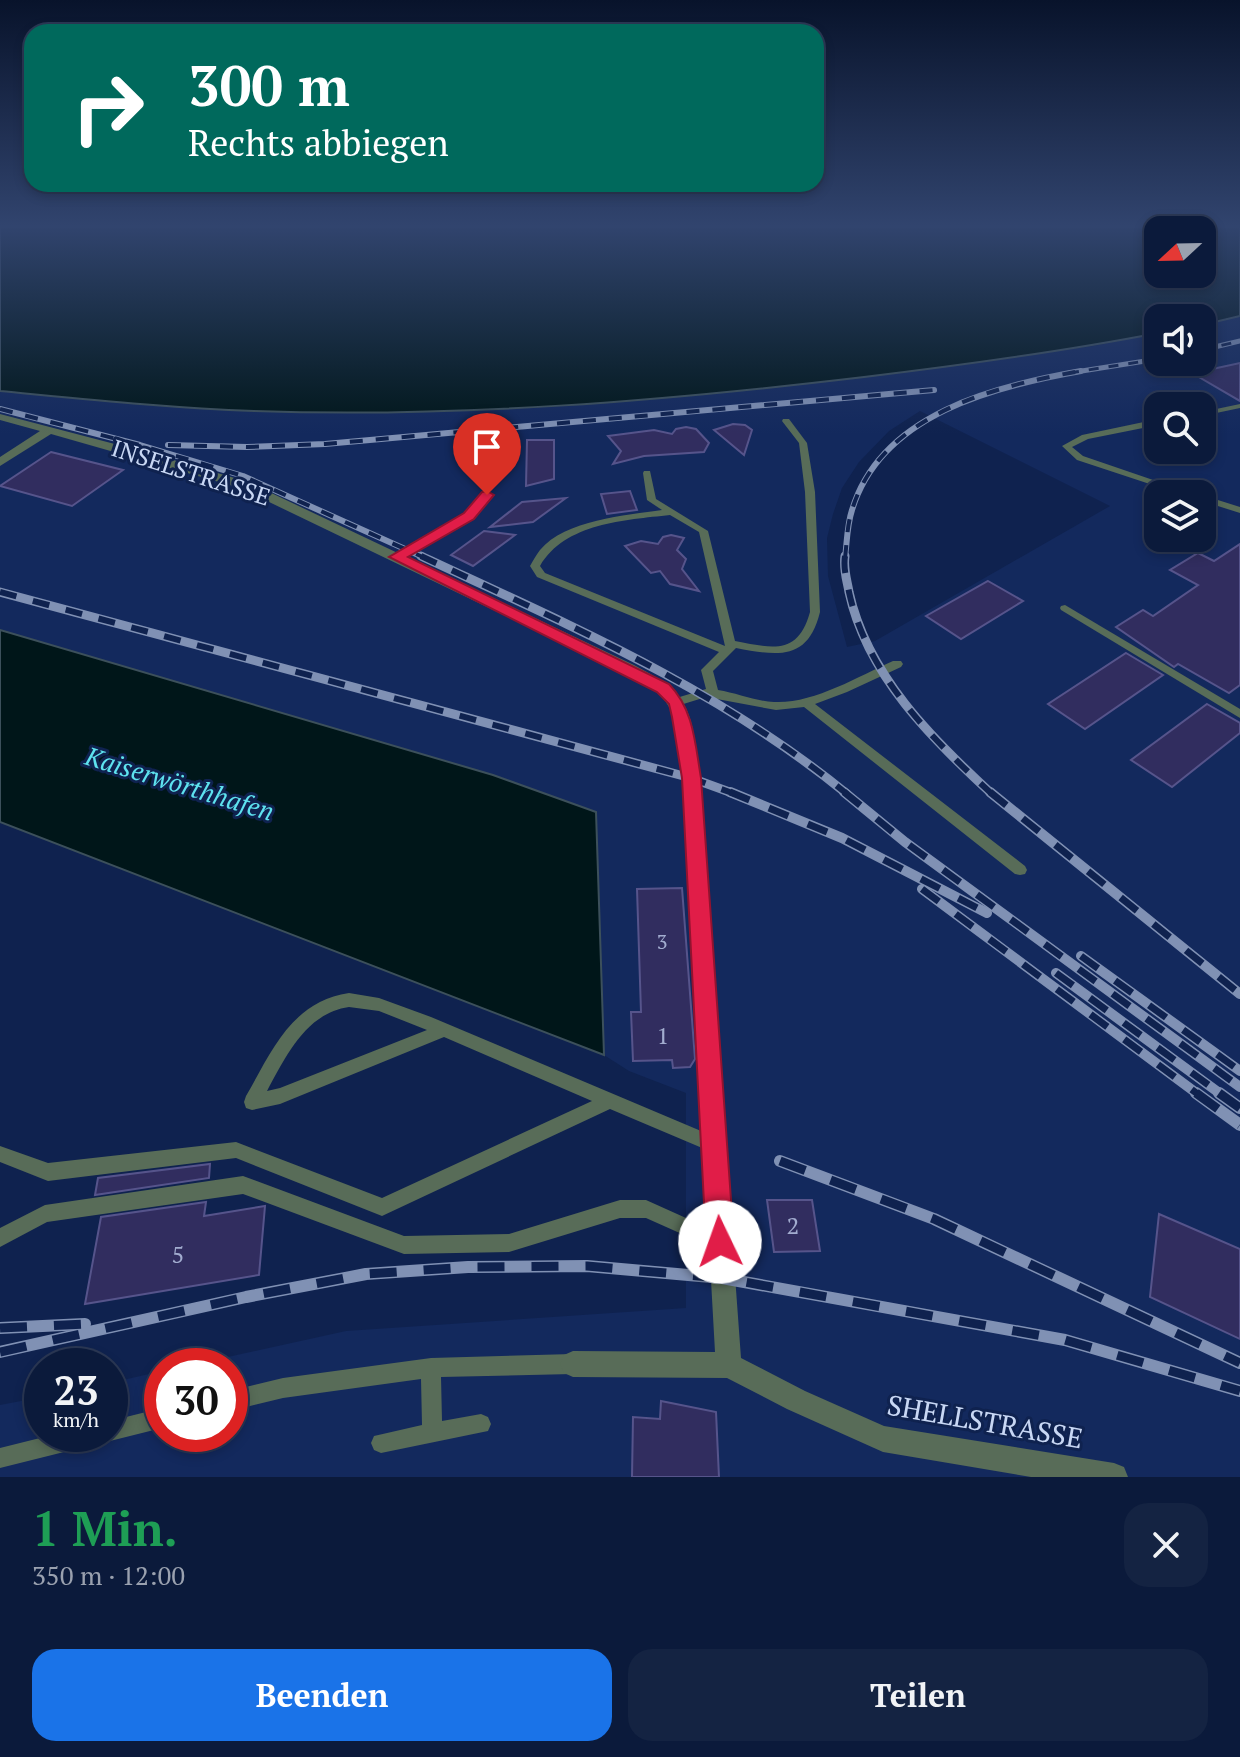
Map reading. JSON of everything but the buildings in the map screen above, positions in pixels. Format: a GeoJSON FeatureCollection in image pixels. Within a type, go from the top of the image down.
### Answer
{"type":"FeatureCollection","features":[{"type":"Feature","properties":{"kind":"street","name":"INSELSTRASSE"},"geometry":{"type":"LineString","coordinates":[[0,417],[149,456],[244,485],[629,669],[663,688],[677,702]]}},
{"type":"Feature","properties":{"kind":"street"},"geometry":{"type":"LineString","coordinates":[[0,462],[48,431]]}},
{"type":"Feature","properties":{"kind":"street"},"geometry":{"type":"LineString","coordinates":[[677,702],[686,733],[691,778],[729,1365]]}},
{"type":"Feature","properties":{"kind":"street","name":"SHELLSTRASSE"},"geometry":{"type":"LineString","coordinates":[[573,1364],[729,1365],[796,1400],[883,1439],[1114,1477]]}},
{"type":"Feature","properties":{"kind":"lane"},"geometry":{"type":"LineString","coordinates":[[1216,411],[1240,406]]}},
{"type":"Feature","properties":{"kind":"lane"},"geometry":{"type":"LineString","coordinates":[[713,694],[707,670],[734,644],[786,649],[804,642],[813,630],[810,492],[803,443],[786,421]]}},
{"type":"Feature","properties":{"kind":"lane"},"geometry":{"type":"LineString","coordinates":[[1144,425],[1085,437],[1066,446],[1080,458],[1147,480]]}},
{"type":"Feature","properties":{"kind":"lane"},"geometry":{"type":"LineString","coordinates":[[647,473],[652,500],[703,531],[729,649]]}},
{"type":"Feature","properties":{"kind":"lane"},"geometry":{"type":"LineString","coordinates":[[397,557],[469,516],[487,495]]}},
{"type":"Feature","properties":{"kind":"lane"},"geometry":{"type":"LineString","coordinates":[[1216,502],[1240,510]]}},
{"type":"Feature","properties":{"kind":"lane"},"geometry":{"type":"LineString","coordinates":[[672,512],[594,524],[545,548],[535,566],[541,575],[573,589],[729,649]]}},
{"type":"Feature","properties":{"kind":"lane"},"geometry":{"type":"LineString","coordinates":[[1065,608],[1238,709]]}},
{"type":"Feature","properties":{"kind":"lane"},"geometry":{"type":"LineString","coordinates":[[677,702],[703,693],[761,706],[787,706],[835,692],[897,664]]}},
{"type":"Feature","properties":{"kind":"lane"},"geometry":{"type":"LineString","coordinates":[[804,701],[1020,870]]}},
{"type":"Feature","properties":{"kind":"lane"},"geometry":{"type":"LineString","coordinates":[[444,1030],[280,1096],[252,1102],[288,1042],[314,1012],[328,1003],[365,1001],[444,1030],[714,1145]]}},
{"type":"Feature","properties":{"kind":"lane"},"geometry":{"type":"LineString","coordinates":[[0,1154],[48,1172],[236,1150],[382,1207],[609,1101]]}},
{"type":"Feature","properties":{"kind":"lane"},"geometry":{"type":"LineString","coordinates":[[0,1238],[45,1214],[243,1185],[404,1245],[509,1243],[620,1209],[646,1209],[720,1242]]}},
{"type":"Feature","properties":{"kind":"lane"},"geometry":{"type":"LineString","coordinates":[[248,1397],[283,1388],[431,1368],[573,1364]]}},
{"type":"Feature","properties":{"kind":"lane"},"geometry":{"type":"LineString","coordinates":[[431,1368],[432,1434]]}},
{"type":"Feature","properties":{"kind":"lane"},"geometry":{"type":"LineString","coordinates":[[381,1443],[481,1424]]}},
{"type":"Feature","properties":{"kind":"lane"},"geometry":{"type":"LineString","coordinates":[[0,1458],[24,1452]]}},
{"type":"Feature","properties":{"kind":"shaded area"},"geometry":{"type":"Polygon","coordinates":[[[1240,316],[1240,1477],[0,1477],[0,1405],[24,1400],[24,1452],[128,1452],[128,1379],[144,1375],[144,1452],[248,1452],[248,1353],[346,1331],[686,1308],[686,1093],[629,1071],[604,1055],[596,812],[493,775],[0,630],[0,391],[255,411],[459,410],[611,403],[942,367],[1094,346],[1144,336],[1144,376],[1216,376],[1216,322],[1240,316]],[[920,411],[889,431],[859,462],[842,488],[833,514],[827,538],[828,576],[847,647],[875,641],[1110,506],[920,411]]]}},
{"type":"Feature","properties":{"kind":"water"},"geometry":{"type":"Polygon","coordinates":[[[0,296],[1240,296],[1240,316],[1216,322],[1216,304],[1144,304],[1144,335],[938,368],[788,386],[483,410],[330,413],[222,410],[0,391],[0,296]]]}},
{"type":"Feature","properties":{"kind":"water","name":"Kaiserwörthhafen"},"geometry":{"type":"Polygon","coordinates":[[[0,630],[493,775],[596,812],[604,1055],[0,822],[0,630]]]}},
{"type":"Feature","properties":{"kind":"railway"},"geometry":{"type":"LineString","coordinates":[[1216,347],[1240,341]]}},
{"type":"Feature","properties":{"kind":"railway"},"geometry":{"type":"LineString","coordinates":[[1076,372],[1144,361]]}},
{"type":"Feature","properties":{"kind":"railway"},"geometry":{"type":"LineString","coordinates":[[1076,372],[1081,371]]}},
{"type":"Feature","properties":{"kind":"railway"},"geometry":{"type":"LineString","coordinates":[[845,558],[850,516],[867,477],[888,450],[915,428],[945,410],[978,396],[1076,372]]}},
{"type":"Feature","properties":{"kind":"railway"},"geometry":{"type":"LineString","coordinates":[[1069,373],[1076,372]]}},
{"type":"Feature","properties":{"kind":"railway"},"geometry":{"type":"LineString","coordinates":[[168,445],[247,447],[325,444],[934,390]]}},
{"type":"Feature","properties":{"kind":"railway"},"geometry":{"type":"LineString","coordinates":[[0,409],[140,445],[243,476],[425,558]]}},
{"type":"Feature","properties":{"kind":"railway"},"geometry":{"type":"LineString","coordinates":[[421,556],[587,634],[695,691],[798,756],[847,794]]}},
{"type":"Feature","properties":{"kind":"railway"},"geometry":{"type":"LineString","coordinates":[[845,556],[846,579],[858,622],[886,678],[925,728],[992,794]]}},
{"type":"Feature","properties":{"kind":"railway"},"geometry":{"type":"LineString","coordinates":[[0,592],[691,778],[734,794]]}},
{"type":"Feature","properties":{"kind":"railway"},"geometry":{"type":"LineString","coordinates":[[730,792],[734,794]]}},
{"type":"Feature","properties":{"kind":"railway"},"geometry":{"type":"LineString","coordinates":[[844,792],[905,842],[1240,1087]]}},
{"type":"Feature","properties":{"kind":"railway"},"geometry":{"type":"LineString","coordinates":[[990,792],[1240,994]]}},
{"type":"Feature","properties":{"kind":"railway"},"geometry":{"type":"LineString","coordinates":[[734,794],[842,838],[987,913]]}},
{"type":"Feature","properties":{"kind":"railway"},"geometry":{"type":"LineString","coordinates":[[922,889],[1199,1095]]}},
{"type":"Feature","properties":{"kind":"railway"},"geometry":{"type":"LineString","coordinates":[[1081,956],[1240,1071]]}},
{"type":"Feature","properties":{"kind":"railway"},"geometry":{"type":"LineString","coordinates":[[1056,973],[1222,1095]]}},
{"type":"Feature","properties":{"kind":"railway"},"geometry":{"type":"LineString","coordinates":[[1196,1093],[1240,1125]]}},
{"type":"Feature","properties":{"kind":"railway"},"geometry":{"type":"LineString","coordinates":[[1219,1093],[1240,1108]]}},
{"type":"Feature","properties":{"kind":"railway"},"geometry":{"type":"LineString","coordinates":[[780,1161],[934,1219],[1240,1363]]}},
{"type":"Feature","properties":{"kind":"railway"},"geometry":{"type":"LineString","coordinates":[[0,1352],[246,1297],[366,1274],[468,1267],[587,1266],[722,1278],[1065,1340],[1240,1391]]}},
{"type":"Feature","properties":{"kind":"railway"},"geometry":{"type":"LineString","coordinates":[[0,1328],[85,1324]]}},
{"type":"Feature","properties":{"kind":"route"},"geometry":{"type":"LineString","coordinates":[[487,495],[469,516],[397,557],[629,669],[663,688],[677,702],[686,733],[691,778],[720,1242]]}}]}
